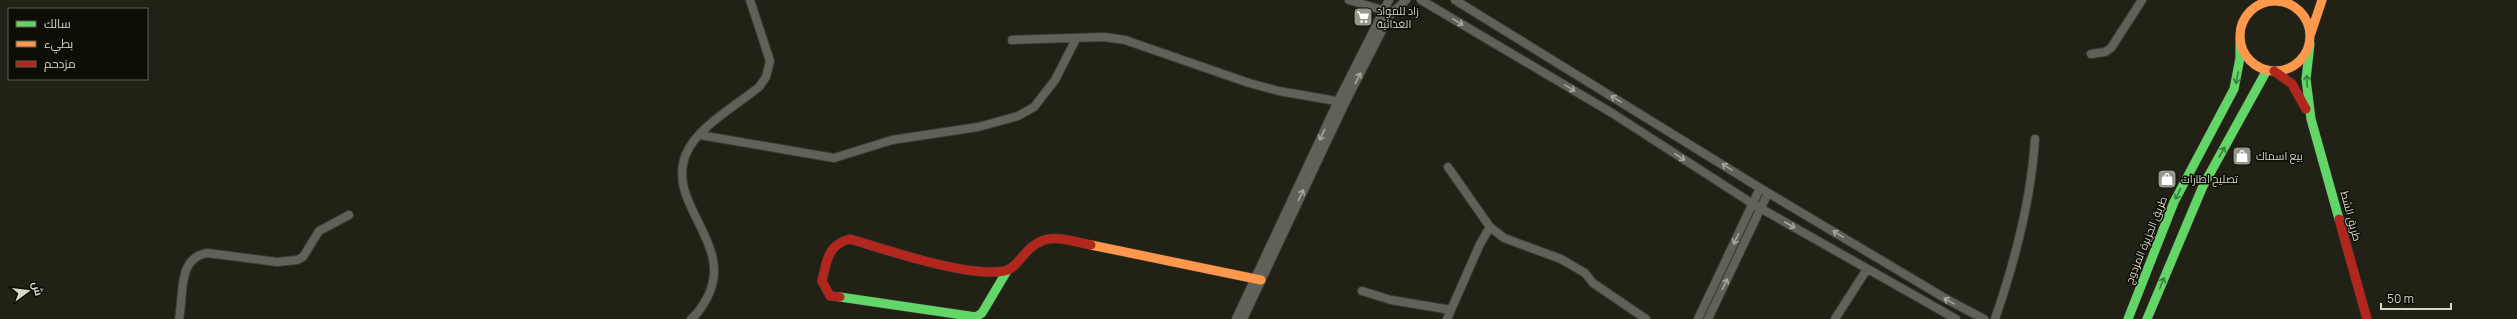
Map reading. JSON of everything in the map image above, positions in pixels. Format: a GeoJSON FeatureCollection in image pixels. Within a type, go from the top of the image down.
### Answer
{"type":"FeatureCollection","features":[{"type":"Feature","properties":{"kind":"main road"},"geometry":{"type":"LineString","coordinates":[[2311,34],[2304,14],[2296,2],[2285,0],[2254,4],[2242,22],[2240,39],[2249,59],[2292,84],[2311,118]]}},
{"type":"Feature","properties":{"kind":"main road"},"geometry":{"type":"LineString","coordinates":[[2311,118],[2306,79],[2311,34],[2322,0]]}},
{"type":"Feature","properties":{"kind":"main road","name":"طريق الجزيرة المزدوج"},"geometry":{"type":"LineString","coordinates":[[2128,319],[2162,229],[2183,184],[2234,89],[2240,58],[2240,39]]}},
{"type":"Feature","properties":{"kind":"main road"},"geometry":{"type":"LineString","coordinates":[[2270,71],[2284,70],[2296,64],[2306,53],[2310,44]]}},
{"type":"Feature","properties":{"kind":"main road"},"geometry":{"type":"LineString","coordinates":[[2147,319],[2203,186],[2270,71]]}},
{"type":"Feature","properties":{"kind":"main road","name":"طريق الشط"},"geometry":{"type":"LineString","coordinates":[[2311,118],[2367,319]]}},
{"type":"Feature","properties":{"kind":"main road"},"geometry":{"type":"LineString","coordinates":[[1007,271],[976,271],[850,239],[838,241],[831,247],[822,281],[830,296],[976,317],[982,313],[1007,271],[1038,241],[1054,237],[1258,280]]}},
{"type":"Feature","properties":{"kind":"street"},"geometry":{"type":"LineString","coordinates":[[691,319],[702,306],[709,294],[715,267],[708,242],[685,192],[682,175],[686,153],[700,135],[759,87],[766,77],[770,60],[750,0]]}},
{"type":"Feature","properties":{"kind":"street"},"geometry":{"type":"LineString","coordinates":[[1349,0],[1382,10]]}},
{"type":"Feature","properties":{"kind":"street"},"geometry":{"type":"LineString","coordinates":[[1243,319],[1258,280],[1382,10],[1389,0]]}},
{"type":"Feature","properties":{"kind":"street"},"geometry":{"type":"LineString","coordinates":[[1341,102],[1390,16],[1406,0]]}},
{"type":"Feature","properties":{"kind":"street"},"geometry":{"type":"LineString","coordinates":[[1421,0],[1612,114],[1753,204],[1867,270],[1956,319]]}},
{"type":"Feature","properties":{"kind":"street"},"geometry":{"type":"LineString","coordinates":[[1455,0],[1760,188],[1948,300],[1984,319]]}},
{"type":"Feature","properties":{"kind":"street"},"geometry":{"type":"LineString","coordinates":[[2091,54],[2105,52],[2111,48],[2142,0]]}},
{"type":"Feature","properties":{"kind":"street"},"geometry":{"type":"LineString","coordinates":[[1012,40],[1104,37],[1125,40],[1249,83],[1279,91],[1341,102]]}},
{"type":"Feature","properties":{"kind":"street"},"geometry":{"type":"LineString","coordinates":[[700,135],[834,158],[892,140],[978,127],[1018,116],[1034,108],[1055,80],[1076,39]]}},
{"type":"Feature","properties":{"kind":"street"},"geometry":{"type":"LineString","coordinates":[[1995,319],[2023,222],[2033,169],[2035,139]]}},
{"type":"Feature","properties":{"kind":"street"},"geometry":{"type":"LineString","coordinates":[[1448,167],[1490,227],[1504,238],[1561,259],[1585,273],[1592,283],[1646,319]]}},
{"type":"Feature","properties":{"kind":"street"},"geometry":{"type":"LineString","coordinates":[[1698,319],[1760,188]]}},
{"type":"Feature","properties":{"kind":"street"},"geometry":{"type":"LineString","coordinates":[[1708,319],[1762,209],[1768,192]]}},
{"type":"Feature","properties":{"kind":"street"},"geometry":{"type":"LineString","coordinates":[[179,319],[184,273],[189,261],[198,255],[207,253],[277,262],[297,260],[303,258],[320,231],[350,215]]}},
{"type":"Feature","properties":{"kind":"street"},"geometry":{"type":"LineString","coordinates":[[1447,319],[1480,244],[1490,227]]}},
{"type":"Feature","properties":{"kind":"street"},"geometry":{"type":"LineString","coordinates":[[1835,319],[1867,270]]}},
{"type":"Feature","properties":{"kind":"street"},"geometry":{"type":"LineString","coordinates":[[1236,319],[1258,280]]}},
{"type":"Feature","properties":{"kind":"street"},"geometry":{"type":"LineString","coordinates":[[1362,291],[1391,300],[1451,310]]}},
{"type":"Feature","properties":{"kind":"traffic: fast"},"geometry":{"type":"LineString","coordinates":[[2128,319],[2174,202],[2234,89],[2240,58],[2240,39]]}},
{"type":"Feature","properties":{"kind":"traffic: fast"},"geometry":{"type":"LineString","coordinates":[[2310,44],[2306,79],[2311,119],[2339,219]]}},
{"type":"Feature","properties":{"kind":"traffic: fast"},"geometry":{"type":"LineString","coordinates":[[2147,319],[2203,186],[2267,70]]}},
{"type":"Feature","properties":{"kind":"traffic: fast"},"geometry":{"type":"LineString","coordinates":[[840,297],[976,317],[982,313],[1007,271]]}},
{"type":"Feature","properties":{"kind":"traffic: slow"},"geometry":{"type":"LineString","coordinates":[[2311,33],[2322,0]]}},
{"type":"Feature","properties":{"kind":"traffic: slow"},"geometry":{"type":"LineString","coordinates":[[2268,1],[2282,1],[2295,7],[2304,16],[2308,22],[2310,36],[2308,50],[2300,61],[2289,69],[2282,71],[2268,71],[2261,69],[2250,61],[2242,50],[2240,43],[2240,29],[2242,22],[2250,11],[2261,3],[2268,1]]}},
{"type":"Feature","properties":{"kind":"traffic: slow"},"geometry":{"type":"LineString","coordinates":[[1091,245],[1261,280]]}},
{"type":"Feature","properties":{"kind":"traffic: jam"},"geometry":{"type":"LineString","coordinates":[[2274,71],[2292,84],[2306,109]]}},
{"type":"Feature","properties":{"kind":"traffic: jam"},"geometry":{"type":"LineString","coordinates":[[2339,219],[2367,319]]}},
{"type":"Feature","properties":{"kind":"traffic: jam"},"geometry":{"type":"LineString","coordinates":[[840,297],[830,296],[822,281],[827,261],[832,250],[837,245],[850,239],[927,262],[949,267],[989,272],[1010,269],[1038,242],[1054,238],[1091,245]]}},
{"type":"Feature","properties":{"kind":"place","name":"زاد للمواد الغذائية"},"geometry":{"type":"Point","coordinates":[1363,17]}},
{"type":"Feature","properties":{"kind":"place","name":"بيع اسماك"},"geometry":{"type":"Point","coordinates":[2242,156]}},
{"type":"Feature","properties":{"kind":"place","name":"تصليح اطارات"},"geometry":{"type":"Point","coordinates":[2167,179]}}]}
